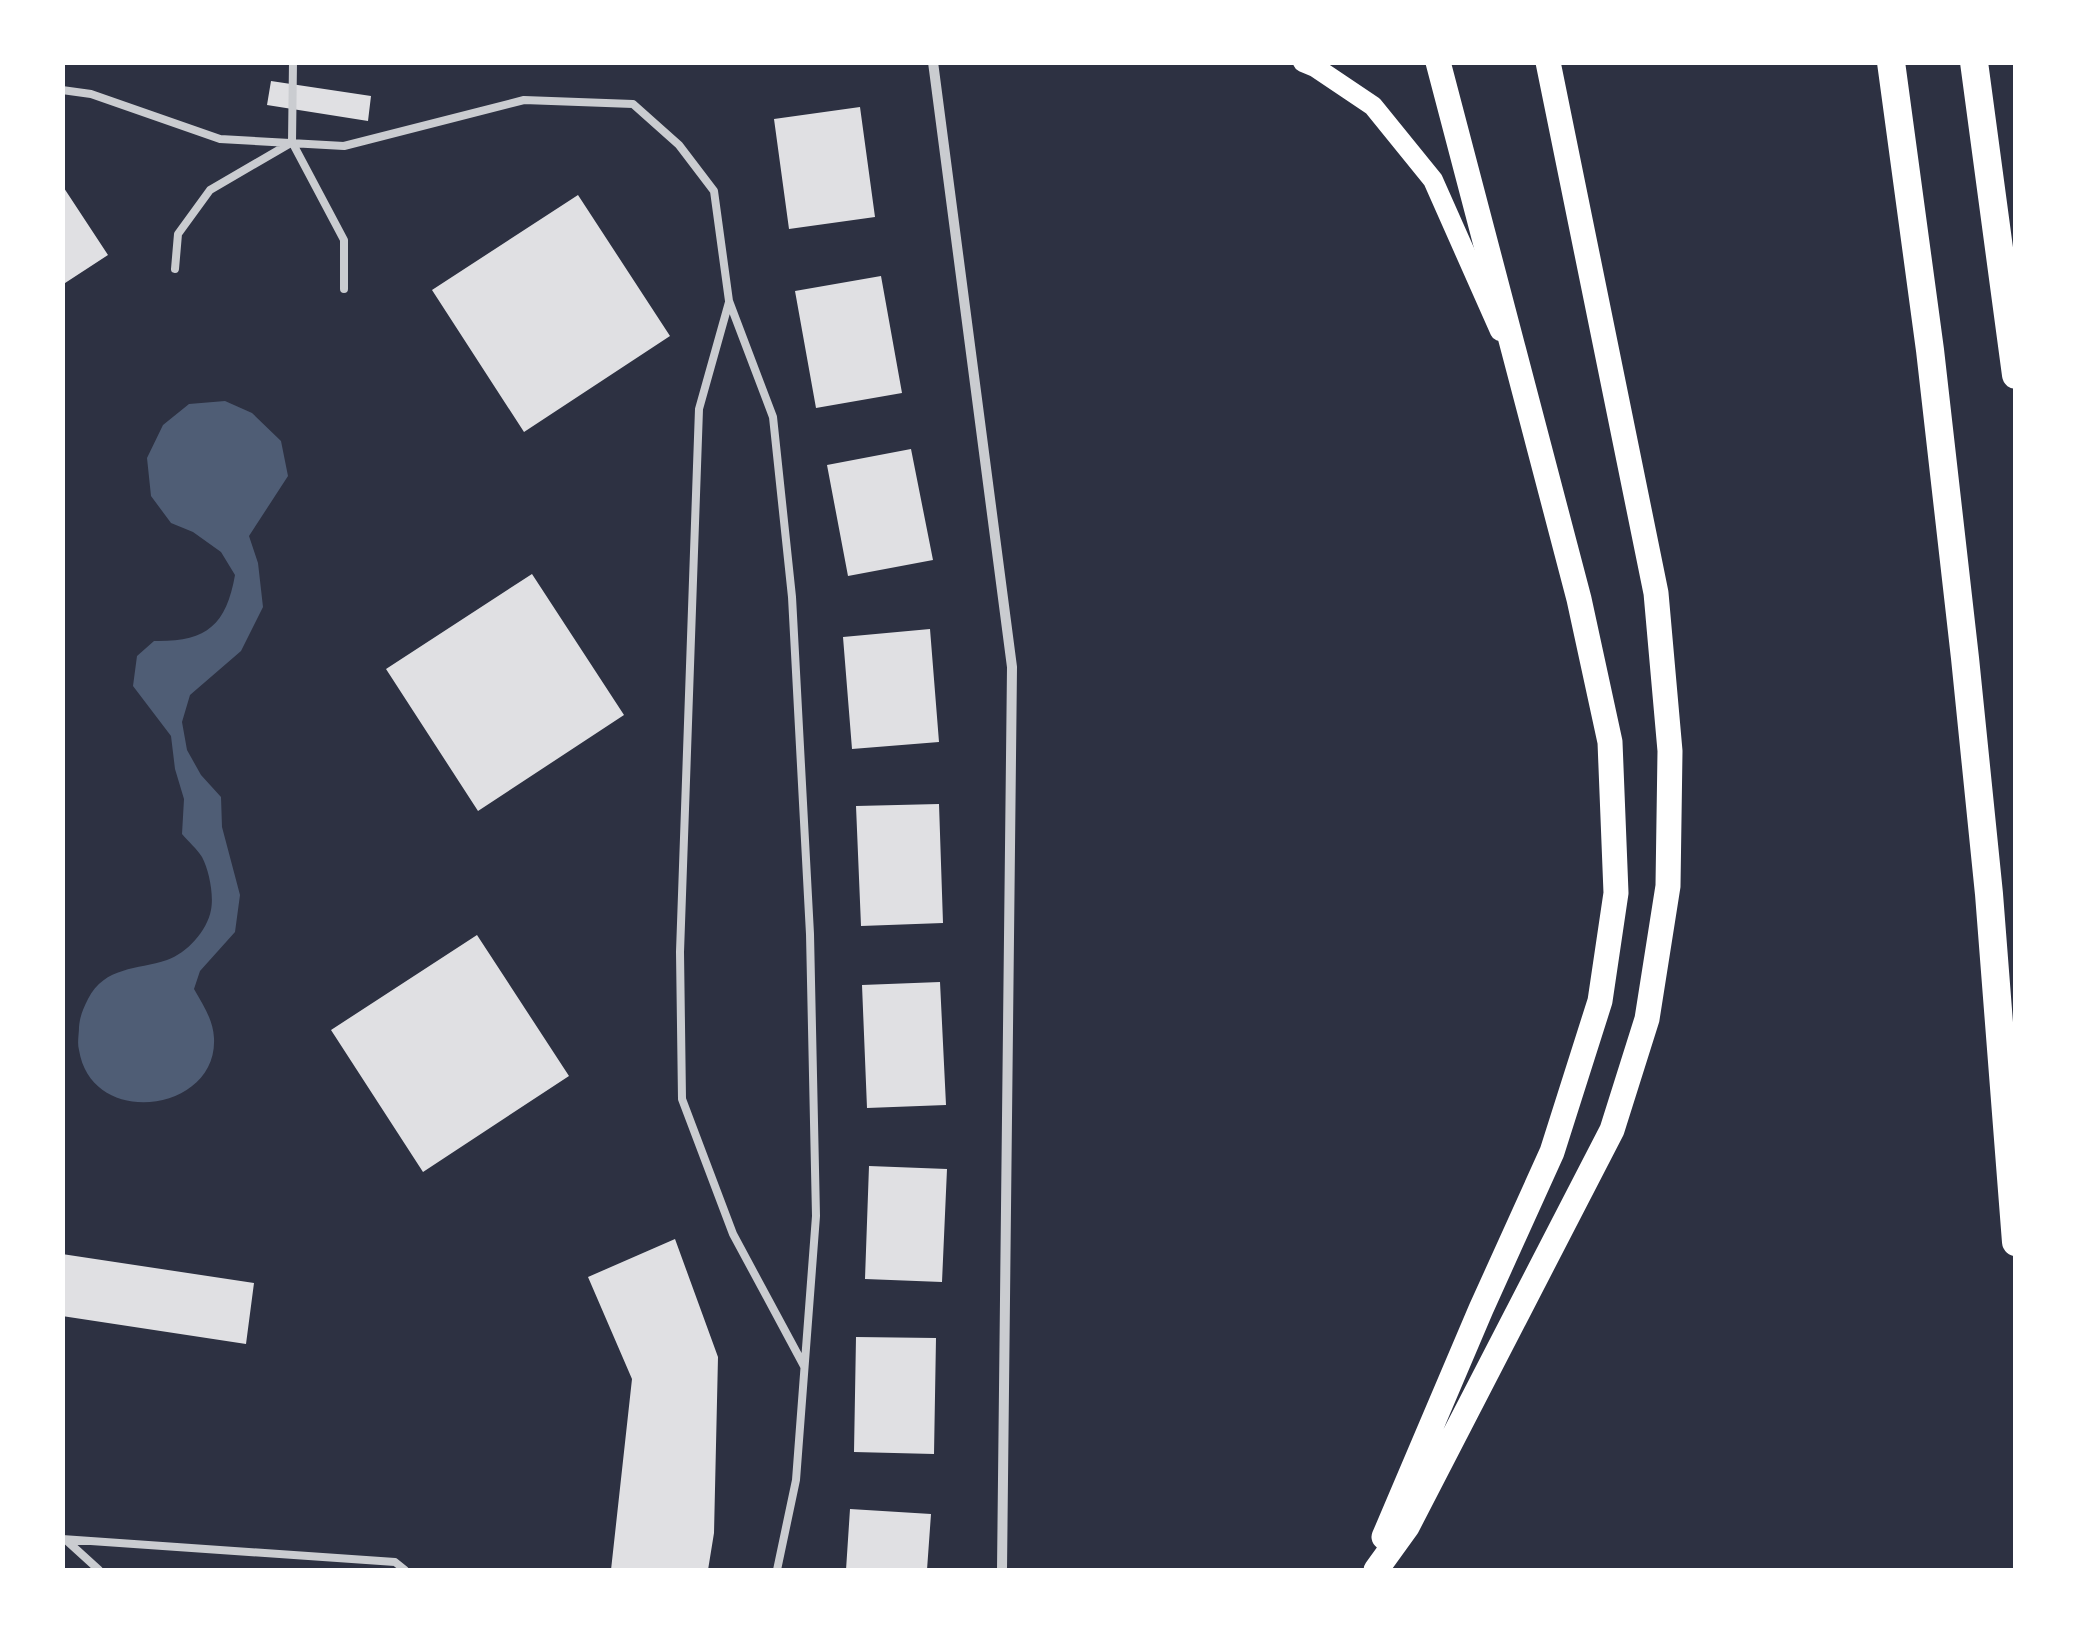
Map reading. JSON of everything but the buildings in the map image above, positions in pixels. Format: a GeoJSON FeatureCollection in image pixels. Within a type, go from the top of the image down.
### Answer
{"type":"FeatureCollection","features":[{"type":"Feature","properties":{"kind":"highway"},"geometry":{"type":"LineString","coordinates":[[1891,62],[1930,350],[1965,658],[1989,894],[2016,1242]]}},
{"type":"Feature","properties":{"kind":"highway"},"geometry":{"type":"LineString","coordinates":[[1974,62],[2016,374]]}},
{"type":"Feature","properties":{"kind":"main road"},"geometry":{"type":"LineString","coordinates":[[1303,62],[1373,106],[1433,180],[1522,382]]}},
{"type":"Feature","properties":{"kind":"main road"},"geometry":{"type":"LineString","coordinates":[[1373,1570],[1481,1308],[1552,1152],[1600,1001],[1616,893],[1610,742],[1579,599],[1438,62]]}},
{"type":"Feature","properties":{"kind":"main road"},"geometry":{"type":"LineString","coordinates":[[1373,1570],[1406,1527],[1612,1130],[1648,1019],[1668,886],[1670,751],[1656,594],[1548,62]]}},
{"type":"Feature","properties":{"kind":"street"},"geometry":{"type":"LineString","coordinates":[[933,62],[1012,667],[1002,1570]]}},
{"type":"Feature","properties":{"kind":"lane"},"geometry":{"type":"LineString","coordinates":[[292,62],[292,142],[344,240],[344,289]]}},
{"type":"Feature","properties":{"kind":"lane"},"geometry":{"type":"LineString","coordinates":[[62,90],[90,94],[220,139],[344,146],[524,100],[633,104],[680,144],[714,191],[730,301],[773,417],[792,596],[810,934],[816,1197],[796,1480],[778,1570]]}},
{"type":"Feature","properties":{"kind":"lane"},"geometry":{"type":"LineString","coordinates":[[175,269],[178,234],[210,190],[292,142]]}},
{"type":"Feature","properties":{"kind":"lane"},"geometry":{"type":"LineString","coordinates":[[730,301],[699,409],[680,952],[682,1099],[734,1234],[804,1366]]}},
{"type":"Feature","properties":{"kind":"lane"},"geometry":{"type":"LineString","coordinates":[[64,1540],[99,1570]]}},
{"type":"Feature","properties":{"kind":"lane"},"geometry":{"type":"LineString","coordinates":[[64,1540],[395,1562],[405,1570]]}},
{"type":"Feature","properties":{"kind":"water"},"geometry":{"type":"Polygon","coordinates":[[[225,401],[252,413],[281,441],[288,476],[249,536],[258,563],[263,607],[241,651],[190,695],[182,722],[187,750],[201,775],[221,797],[222,827],[240,895],[235,932],[200,971],[194,989],[213,1031],[210,1063],[196,1082],[176,1095],[153,1102],[128,1101],[106,1092],[89,1075],[78,1044],[83,1009],[103,980],[167,960],[189,947],[205,926],[212,904],[205,862],[182,834],[184,799],[171,736],[133,686],[137,656],[154,641],[187,638],[211,628],[226,607],[235,575],[221,552],[193,532],[171,523],[151,496],[147,458],[163,425],[189,404],[225,401]]]}}]}
